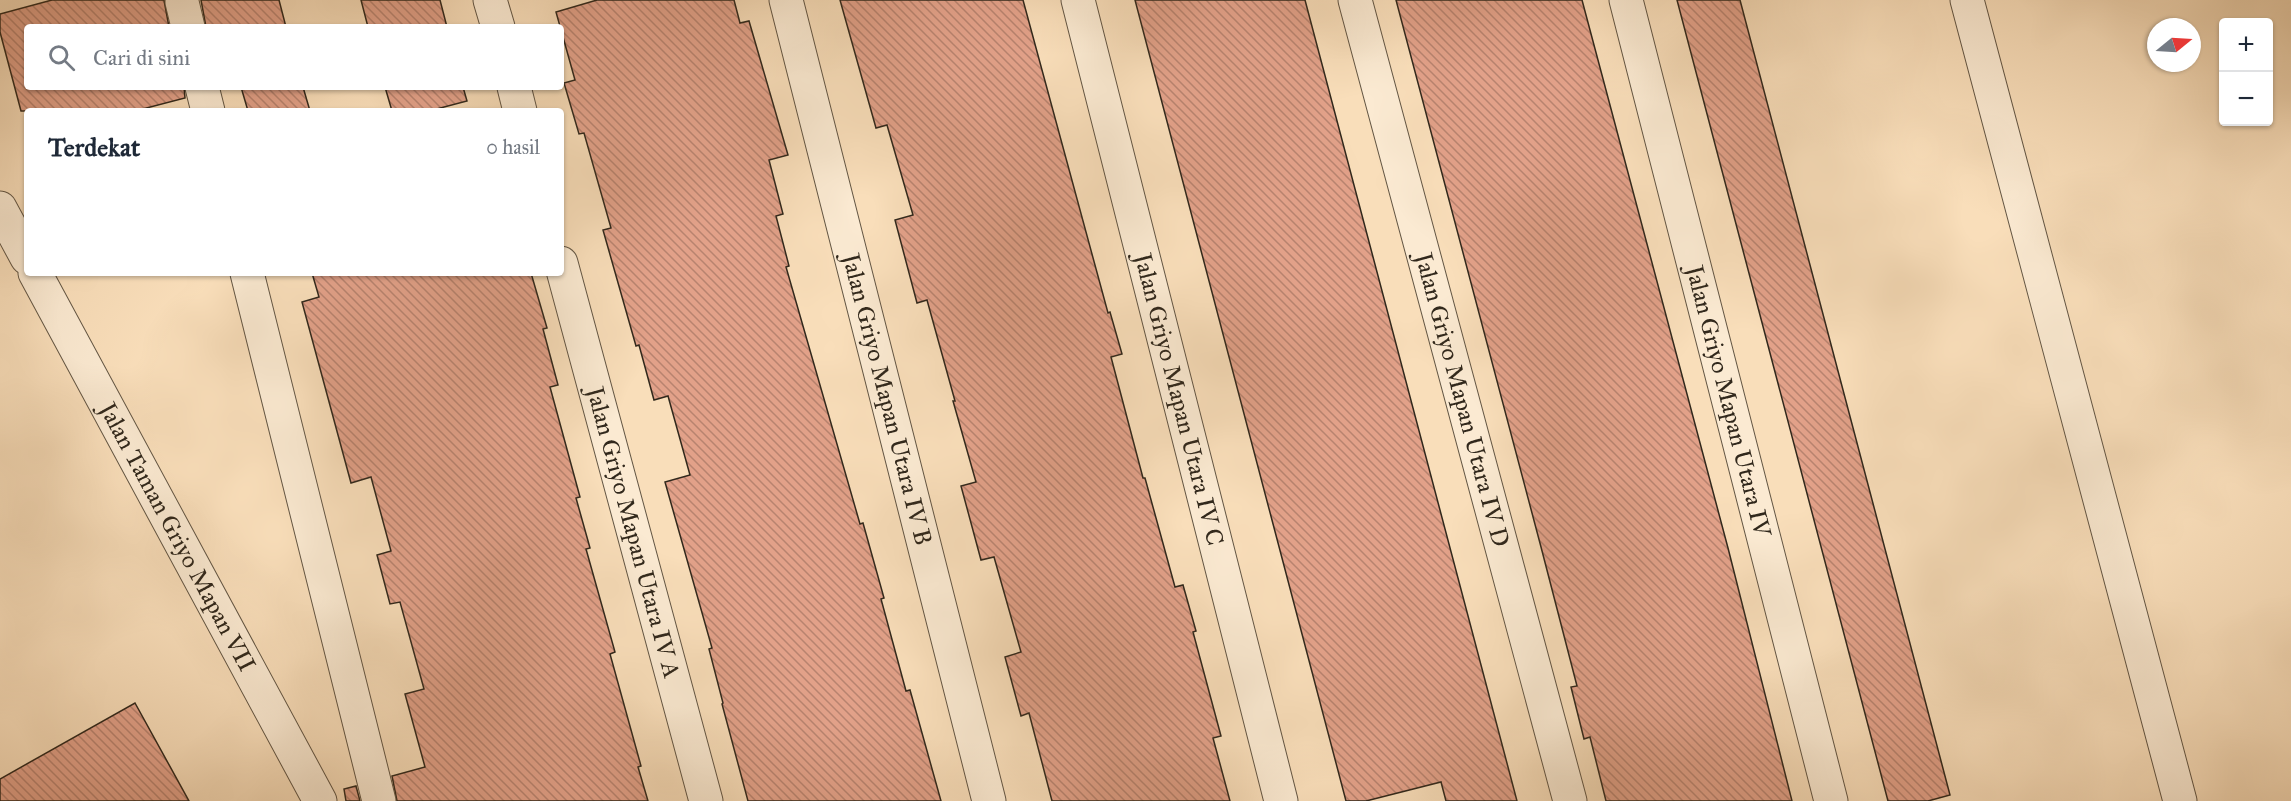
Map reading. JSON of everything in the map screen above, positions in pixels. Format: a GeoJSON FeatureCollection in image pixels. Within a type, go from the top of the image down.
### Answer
{"type":"FeatureCollection","features":[{"type":"Feature","properties":{"kind":"street"},"geometry":{"type":"LineString","coordinates":[[490,0],[497,24]]}},
{"type":"Feature","properties":{"kind":"street","name":"Jalan Griyo Mapan Utara IV B"},"geometry":{"type":"LineString","coordinates":[[786,0],[989,801]]}},
{"type":"Feature","properties":{"kind":"street","name":"Jalan Griyo Mapan Utara IV C"},"geometry":{"type":"LineString","coordinates":[[1078,0],[1281,801]]}},
{"type":"Feature","properties":{"kind":"street","name":"Jalan Griyo Mapan Utara IV D"},"geometry":{"type":"LineString","coordinates":[[1354,0],[1569,801]]}},
{"type":"Feature","properties":{"kind":"street","name":"Jalan Griyo Mapan Utara IV"},"geometry":{"type":"LineString","coordinates":[[1626,0],[1830,801]]}},
{"type":"Feature","properties":{"kind":"street"},"geometry":{"type":"LineString","coordinates":[[1967,0],[2180,801]]}},
{"type":"Feature","properties":{"kind":"street"},"geometry":{"type":"LineString","coordinates":[[203,90],[207,108]]}},
{"type":"Feature","properties":{"kind":"street"},"geometry":{"type":"LineString","coordinates":[[515,90],[519,108]]}},
{"type":"Feature","properties":{"kind":"street"},"geometry":{"type":"LineString","coordinates":[[0,208],[24,252]]}},
{"type":"Feature","properties":{"kind":"street","name":"Jalan Griyo Mapan Utara IV A"},"geometry":{"type":"LineString","coordinates":[[564,274],[705,801]]}},
{"type":"Feature","properties":{"kind":"street","name":"Jalan Taman Griyo Mapan VII"},"geometry":{"type":"LineString","coordinates":[[37,276],[320,801]]}},
{"type":"Feature","properties":{"kind":"street"},"geometry":{"type":"LineString","coordinates":[[248,276],[379,801]]}},
{"type":"Feature","properties":{"kind":"building"},"geometry":{"type":"Polygon","coordinates":[[[52,0],[164,0],[168,24],[24,24],[24,90],[184,90],[185,98],[147,108],[24,108],[24,111],[21,111],[0,32],[0,14],[52,0]]]}},
{"type":"Feature","properties":{"kind":"building"},"geometry":{"type":"Polygon","coordinates":[[[201,0],[279,0],[285,24],[205,24],[201,0]]]}},
{"type":"Feature","properties":{"kind":"building"},"geometry":{"type":"Polygon","coordinates":[[[361,0],[440,0],[446,24],[367,24],[361,0]]]}},
{"type":"Feature","properties":{"kind":"building"},"geometry":{"type":"Polygon","coordinates":[[[597,0],[734,0],[740,23],[749,21],[788,155],[769,160],[783,214],[776,216],[789,266],[786,267],[860,524],[863,523],[906,691],[910,690],[941,801],[748,801],[709,649],[712,648],[665,482],[690,475],[668,396],[654,400],[639,345],[636,346],[603,230],[611,228],[584,133],[579,134],[564,83],[575,80],[564,41],[564,24],[559,24],[556,12],[597,0]]]}},
{"type":"Feature","properties":{"kind":"building"},"geometry":{"type":"Polygon","coordinates":[[[840,0],[1023,0],[1108,313],[1110,312],[1122,354],[1111,357],[1143,478],[1145,478],[1175,587],[1183,585],[1196,631],[1193,632],[1221,736],[1213,738],[1230,801],[1052,801],[1029,713],[1021,716],[1005,657],[1021,652],[994,557],[981,560],[961,486],[976,482],[953,401],[955,401],[927,300],[917,303],[895,220],[913,215],[887,125],[876,128],[840,0]]]}},
{"type":"Feature","properties":{"kind":"building"},"geometry":{"type":"Polygon","coordinates":[[[1135,0],[1305,0],[1517,801],[1446,801],[1441,782],[1366,801],[1346,801],[1135,0]]]}},
{"type":"Feature","properties":{"kind":"building"},"geometry":{"type":"Polygon","coordinates":[[[1396,0],[1582,0],[1728,548],[1792,801],[1606,801],[1590,737],[1584,739],[1571,687],[1577,686],[1396,0]]]}},
{"type":"Feature","properties":{"kind":"building"},"geometry":{"type":"Polygon","coordinates":[[[1677,0],[1740,0],[1950,795],[1928,801],[1888,801],[1677,0]]]}},
{"type":"Feature","properties":{"kind":"building"},"geometry":{"type":"Polygon","coordinates":[[[242,90],[304,90],[309,108],[247,108],[242,90]]]}},
{"type":"Feature","properties":{"kind":"building"},"geometry":{"type":"Polygon","coordinates":[[[386,90],[464,90],[467,101],[440,108],[391,108],[386,90]]]}},
{"type":"Feature","properties":{"kind":"building"},"geometry":{"type":"Polygon","coordinates":[[[313,276],[532,276],[547,328],[543,329],[558,385],[550,387],[580,497],[576,498],[590,548],[586,549],[615,652],[610,654],[641,766],[638,767],[648,801],[397,801],[392,776],[425,767],[405,694],[424,689],[400,602],[390,604],[377,555],[391,551],[371,477],[351,483],[302,302],[319,297],[313,276]]]}},
{"type":"Feature","properties":{"kind":"building"},"geometry":{"type":"Polygon","coordinates":[[[135,703],[189,801],[0,801],[0,779],[135,703]]]}},
{"type":"Feature","properties":{"kind":"building"},"geometry":{"type":"Polygon","coordinates":[[[356,786],[360,801],[346,801],[344,789],[356,786]]]}}]}
